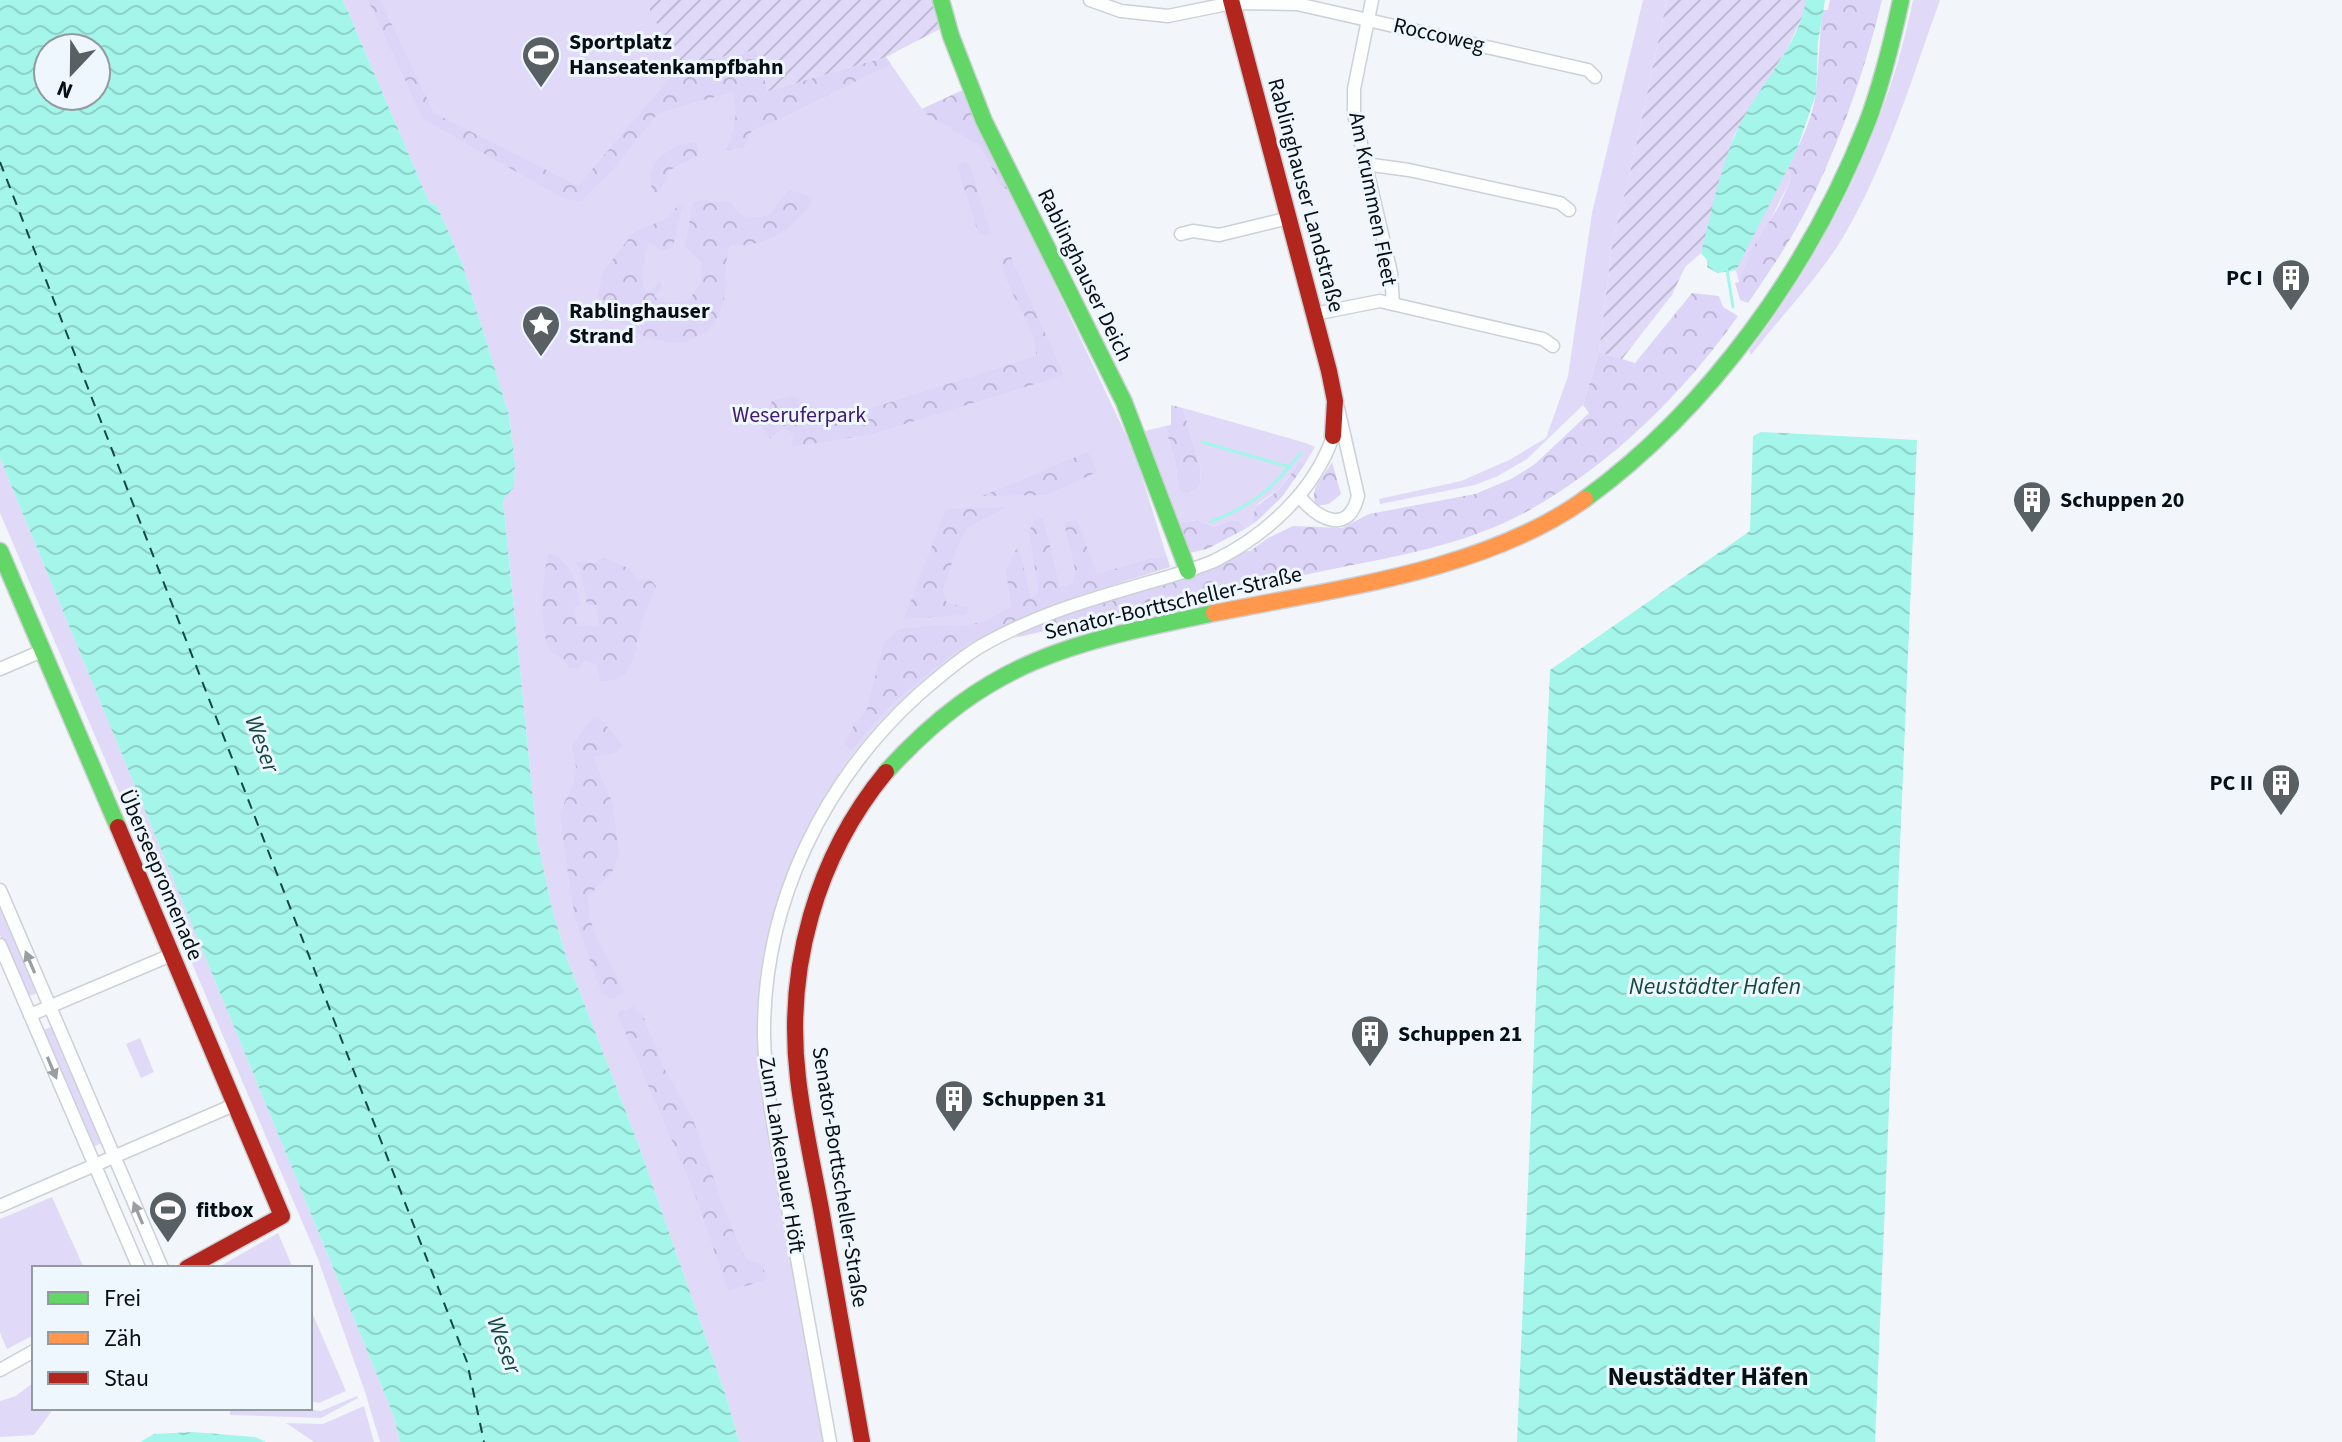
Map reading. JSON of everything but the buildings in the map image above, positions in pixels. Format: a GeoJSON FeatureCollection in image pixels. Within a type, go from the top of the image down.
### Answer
{"type":"FeatureCollection","features":[{"type":"Feature","properties":{"kind":"street","name":"Rablinghauser Deich"},"geometry":{"type":"LineString","coordinates":[[941,0],[951,36],[984,121],[1124,402],[1188,571]]}},
{"type":"Feature","properties":{"kind":"street","name":"Roccoweg"},"geometry":{"type":"LineString","coordinates":[[1090,0],[1119,15],[1168,16],[1232,1],[1297,4],[1588,70],[1595,77]]}},
{"type":"Feature","properties":{"kind":"street","name":"Am Krummen Fleet"},"geometry":{"type":"LineString","coordinates":[[1372,0],[1354,89],[1354,114],[1391,273],[1393,304]]}},
{"type":"Feature","properties":{"kind":"street","name":"Senator-Borttscheller-Straße"},"geometry":{"type":"LineString","coordinates":[[862,1442],[798,1078],[794,1022],[802,950],[813,905],[836,849],[871,792],[925,730],[998,676],[1040,657],[1167,623],[1456,561],[1488,550],[1553,519],[1603,484],[1641,452],[1718,373],[1757,325],[1796,266],[1831,203],[1858,144],[1888,57],[1901,0]]}},
{"type":"Feature","properties":{"kind":"street","name":"Rablinghauser Landstraße"},"geometry":{"type":"LineString","coordinates":[[1232,1],[1335,401],[1341,414],[1358,496],[1350,514],[1336,520],[1323,519],[1299,496]]}},
{"type":"Feature","properties":{"kind":"street"},"geometry":{"type":"LineString","coordinates":[[1365,164],[1409,170],[1560,203],[1569,210]]}},
{"type":"Feature","properties":{"kind":"street"},"geometry":{"type":"LineString","coordinates":[[1181,234],[1193,231],[1219,235],[1289,218]]}},
{"type":"Feature","properties":{"kind":"street"},"geometry":{"type":"LineString","coordinates":[[1314,314],[1380,301],[1543,339],[1553,346]]}},
{"type":"Feature","properties":{"kind":"street","name":"Rablinghauser Landstraße"},"geometry":{"type":"LineString","coordinates":[[1333,436],[1335,401]]}},
{"type":"Feature","properties":{"kind":"street","name":"Zum Lankenauer Höft"},"geometry":{"type":"LineString","coordinates":[[830,1442],[769,1105],[764,1034],[769,967],[776,929],[807,841],[840,782],[869,744],[903,709],[952,667],[978,648],[1048,612],[1188,571],[1215,560],[1257,535],[1299,496],[1323,460],[1333,436]]}},
{"type":"Feature","properties":{"kind":"street","name":"Überseepromenade"},"geometry":{"type":"LineString","coordinates":[[0,551],[282,1216],[191,1266]]}},
{"type":"Feature","properties":{"kind":"street"},"geometry":{"type":"LineString","coordinates":[[0,669],[42,651]]}},
{"type":"Feature","properties":{"kind":"street"},"geometry":{"type":"LineString","coordinates":[[0,890],[161,1266]]}},
{"type":"Feature","properties":{"kind":"street"},"geometry":{"type":"LineString","coordinates":[[0,945],[138,1266]]}},
{"type":"Feature","properties":{"kind":"street"},"geometry":{"type":"LineString","coordinates":[[30,1015],[171,955]]}},
{"type":"Feature","properties":{"kind":"street"},"geometry":{"type":"LineString","coordinates":[[0,1206],[236,1104]]}},
{"type":"Feature","properties":{"kind":"street"},"geometry":{"type":"LineString","coordinates":[[0,1369],[32,1352]]}},
{"type":"Feature","properties":{"kind":"green space","name":"Weseruferpark"},"geometry":{"type":"Polygon","coordinates":[[[343,0],[650,0],[651,11],[768,91],[886,57],[922,109],[963,90],[1135,454],[1170,567],[1089,592],[1029,615],[948,663],[894,708],[850,758],[815,814],[789,874],[771,939],[761,1008],[760,1081],[824,1442],[739,1442],[726,1396],[639,1146],[566,956],[537,839],[503,499],[514,487],[515,463],[509,415],[462,263],[437,206],[429,202],[343,0]]]}},
{"type":"Feature","properties":{"kind":"green space"},"geometry":{"type":"Polygon","coordinates":[[[368,0],[380,0],[434,113],[578,186],[680,66],[678,62],[738,55],[756,49],[768,91],[886,57],[891,64],[752,130],[744,147],[726,150],[735,121],[732,92],[658,113],[611,172],[580,202],[561,197],[423,119],[368,0]]]}},
{"type":"Feature","properties":{"kind":"green space"},"geometry":{"type":"Polygon","coordinates":[[[650,0],[933,0],[940,29],[886,57],[768,91],[756,49],[738,55],[678,62],[650,11],[650,0]]]}},
{"type":"Feature","properties":{"kind":"green space"},"geometry":{"type":"Polygon","coordinates":[[[1643,0],[1667,0],[1612,245],[1599,352],[1583,405],[1527,459],[1498,476],[1475,485],[1380,504],[1379,499],[1461,481],[1509,460],[1546,438],[1568,376],[1592,213],[1643,0]]]}},
{"type":"Feature","properties":{"kind":"green space"},"geometry":{"type":"Polygon","coordinates":[[[1667,0],[1806,0],[1805,11],[1788,47],[1734,135],[1701,253],[1685,267],[1672,295],[1622,359],[1599,352],[1612,245],[1667,0]]]}},
{"type":"Feature","properties":{"kind":"green space"},"geometry":{"type":"Polygon","coordinates":[[[1830,0],[1882,0],[1853,98],[1826,169],[1792,235],[1748,303],[1740,300],[1735,283],[1739,282],[1752,249],[1779,206],[1791,179],[1788,166],[1806,130],[1815,100],[1823,10],[1828,10],[1830,0]]]}},
{"type":"Feature","properties":{"kind":"green space"},"geometry":{"type":"Polygon","coordinates":[[[1913,0],[1940,0],[1897,122],[1872,182],[1832,254],[1751,355],[1749,351],[1804,270],[1851,184],[1888,94],[1913,0]]]}},
{"type":"Feature","properties":{"kind":"green space"},"geometry":{"type":"Polygon","coordinates":[[[963,90],[1011,192],[1001,186],[980,146],[922,109],[963,90]]]}},
{"type":"Feature","properties":{"kind":"green space"},"geometry":{"type":"Polygon","coordinates":[[[694,142],[698,155],[670,170],[660,192],[653,192],[651,172],[660,157],[676,147],[694,142]]]}},
{"type":"Feature","properties":{"kind":"green space"},"geometry":{"type":"Polygon","coordinates":[[[963,162],[970,165],[989,228],[990,234],[985,236],[978,232],[957,166],[963,162]]]}},
{"type":"Feature","properties":{"kind":"green space"},"geometry":{"type":"Polygon","coordinates":[[[1788,166],[1791,179],[1739,282],[1736,270],[1741,256],[1788,166]]]}},
{"type":"Feature","properties":{"kind":"green space"},"geometry":{"type":"Polygon","coordinates":[[[789,190],[805,194],[812,201],[796,221],[777,235],[755,243],[730,245],[722,307],[709,329],[699,336],[677,342],[652,339],[627,327],[597,298],[603,272],[633,233],[665,219],[683,205],[673,247],[662,251],[649,242],[643,279],[645,292],[652,290],[661,280],[661,288],[654,296],[662,301],[688,301],[701,283],[702,263],[685,247],[693,202],[732,203],[742,215],[768,216],[789,190]]]}},
{"type":"Feature","properties":{"kind":"green space"},"geometry":{"type":"Polygon","coordinates":[[[1011,257],[1064,375],[872,434],[792,447],[793,435],[784,428],[770,438],[760,424],[772,401],[793,396],[834,420],[1036,356],[1032,332],[1004,270],[1002,258],[1011,257]]]}},
{"type":"Feature","properties":{"kind":"green space"},"geometry":{"type":"Polygon","coordinates":[[[1692,293],[1719,296],[1723,307],[1738,316],[1693,373],[1643,426],[1587,473],[1526,512],[1478,534],[1427,549],[1014,638],[1034,626],[1072,612],[1192,576],[1237,552],[1250,551],[1293,526],[1342,528],[1369,514],[1475,494],[1511,479],[1535,464],[1589,413],[1583,405],[1599,352],[1635,363],[1692,293]]]}},
{"type":"Feature","properties":{"kind":"green space"},"geometry":{"type":"Polygon","coordinates":[[[1171,405],[1183,408],[1200,466],[1201,482],[1196,489],[1183,493],[1178,489],[1176,466],[1165,426],[1171,425],[1171,405]]]}},
{"type":"Feature","properties":{"kind":"green space"},"geometry":{"type":"Polygon","coordinates":[[[1183,408],[1315,447],[1305,464],[1300,463],[1278,490],[1259,503],[1253,521],[1257,521],[1245,529],[1238,521],[1231,520],[1214,527],[1198,520],[1175,523],[1141,432],[1165,426],[1176,466],[1178,489],[1201,482],[1200,466],[1183,408]]]}},
{"type":"Feature","properties":{"kind":"green space"},"geometry":{"type":"Polygon","coordinates":[[[1088,452],[1097,472],[1047,495],[982,496],[1088,452]]]}},
{"type":"Feature","properties":{"kind":"green space"},"geometry":{"type":"Polygon","coordinates":[[[0,458],[355,1321],[394,1417],[400,1442],[380,1442],[318,1259],[0,513],[0,458]]]}},
{"type":"Feature","properties":{"kind":"green space"},"geometry":{"type":"Polygon","coordinates":[[[1300,462],[1305,464],[1282,497],[1253,522],[1258,506],[1280,488],[1300,462]]]}},
{"type":"Feature","properties":{"kind":"green space"},"geometry":{"type":"Polygon","coordinates":[[[1332,462],[1341,494],[1329,504],[1317,506],[1315,489],[1332,462]]]}},
{"type":"Feature","properties":{"kind":"green space"},"geometry":{"type":"Polygon","coordinates":[[[1007,507],[967,528],[956,550],[943,591],[947,604],[969,607],[966,615],[904,619],[945,511],[1007,507]]]}},
{"type":"Feature","properties":{"kind":"green space"},"geometry":{"type":"Polygon","coordinates":[[[1043,518],[1060,587],[1073,583],[1075,569],[1064,523],[1072,520],[1077,520],[1097,574],[1152,558],[1167,557],[1170,567],[1058,604],[1021,619],[990,637],[971,642],[907,691],[877,720],[852,751],[844,744],[854,725],[866,712],[884,642],[901,628],[969,625],[985,621],[1011,607],[1006,571],[1018,545],[1031,598],[1039,593],[1029,532],[1034,520],[1043,518]]]}},
{"type":"Feature","properties":{"kind":"green space"},"geometry":{"type":"Polygon","coordinates":[[[1198,520],[1214,527],[1231,520],[1239,521],[1245,529],[1207,549],[1184,554],[1175,523],[1198,520]]]}},
{"type":"Feature","properties":{"kind":"green space"},"geometry":{"type":"Polygon","coordinates":[[[549,553],[563,561],[575,581],[580,605],[575,606],[577,627],[599,626],[597,605],[587,605],[581,570],[574,561],[594,563],[604,557],[630,569],[638,580],[651,580],[656,586],[642,622],[632,662],[621,677],[600,681],[597,665],[585,660],[578,668],[569,668],[564,659],[553,654],[548,647],[543,605],[549,553]]]}},
{"type":"Feature","properties":{"kind":"green space"},"geometry":{"type":"Polygon","coordinates":[[[593,717],[600,718],[623,746],[615,753],[593,757],[613,804],[619,855],[612,872],[588,896],[596,935],[624,992],[613,998],[602,994],[575,918],[560,812],[574,782],[576,767],[572,745],[593,717]]]}},
{"type":"Feature","properties":{"kind":"green space"},"geometry":{"type":"Polygon","coordinates":[[[0,899],[40,992],[27,997],[0,935],[0,899]]]}},
{"type":"Feature","properties":{"kind":"green space"},"geometry":{"type":"Polygon","coordinates":[[[633,1006],[643,1016],[664,1068],[692,1117],[729,1222],[746,1259],[763,1265],[766,1280],[728,1291],[694,1192],[617,1013],[633,1006]]]}},
{"type":"Feature","properties":{"kind":"green space"},"geometry":{"type":"Polygon","coordinates":[[[53,1026],[104,1142],[91,1148],[41,1031],[53,1026]]]}},
{"type":"Feature","properties":{"kind":"green space"},"geometry":{"type":"Polygon","coordinates":[[[140,1038],[154,1072],[141,1078],[126,1044],[140,1038]]]}},
{"type":"Feature","properties":{"kind":"green space"},"geometry":{"type":"Polygon","coordinates":[[[52,1197],[83,1266],[32,1266],[32,1336],[7,1349],[0,1333],[0,1219],[52,1197]]]}},
{"type":"Feature","properties":{"kind":"green space"},"geometry":{"type":"Polygon","coordinates":[[[278,1233],[292,1266],[220,1266],[278,1233]]]}},
{"type":"Feature","properties":{"kind":"green space"},"geometry":{"type":"Polygon","coordinates":[[[312,1313],[346,1391],[319,1403],[312,1401],[312,1313]]]}},
{"type":"Feature","properties":{"kind":"green space"},"geometry":{"type":"Polygon","coordinates":[[[32,1384],[32,1410],[53,1410],[34,1435],[0,1437],[0,1401],[16,1396],[32,1384]]]}},
{"type":"Feature","properties":{"kind":"green space"},"geometry":{"type":"Polygon","coordinates":[[[358,1398],[321,1418],[230,1415],[230,1410],[321,1411],[358,1398]]]}},
{"type":"Feature","properties":{"kind":"green space"},"geometry":{"type":"Polygon","coordinates":[[[364,1406],[374,1442],[314,1442],[286,1423],[323,1424],[364,1406]]]}},
{"type":"Feature","properties":{"kind":"water","name":"Weser"},"geometry":{"type":"Polygon","coordinates":[[[0,0],[343,0],[429,202],[437,206],[462,263],[509,415],[515,463],[514,487],[503,500],[537,839],[552,909],[566,956],[639,1146],[726,1396],[739,1442],[400,1442],[394,1417],[0,458],[0,0]]]}},
{"type":"Feature","properties":{"kind":"water"},"geometry":{"type":"Polygon","coordinates":[[[1806,0],[1825,0],[1818,42],[1816,94],[1796,152],[1736,270],[1718,273],[1707,267],[1707,260],[1701,253],[1724,164],[1743,118],[1794,36],[1806,0]]]}},
{"type":"Feature","properties":{"kind":"water","name":"Neustädter Hafen"},"geometry":{"type":"Polygon","coordinates":[[[1761,432],[1917,440],[1875,1442],[1517,1442],[1550,670],[1750,531],[1753,436],[1761,432]]]}},
{"type":"Feature","properties":{"kind":"water"},"geometry":{"type":"Polygon","coordinates":[[[193,1432],[255,1437],[266,1442],[140,1442],[154,1434],[193,1432]]]}},
{"type":"Feature","properties":{"kind":"waterway"},"geometry":{"type":"LineString","coordinates":[[1727,270],[1733,307]]}},
{"type":"Feature","properties":{"kind":"waterway"},"geometry":{"type":"LineString","coordinates":[[1202,442],[1290,467]]}},
{"type":"Feature","properties":{"kind":"waterway"},"geometry":{"type":"LineString","coordinates":[[1210,522],[1261,495],[1301,453]]}},
{"type":"Feature","properties":{"kind":"ferry route"},"geometry":{"type":"LineString","coordinates":[[0,162],[467,1362],[484,1442]]}},
{"type":"Feature","properties":{"kind":"traffic: fast"},"geometry":{"type":"LineString","coordinates":[[941,0],[951,36],[984,121],[1124,402],[1188,571]]}},
{"type":"Feature","properties":{"kind":"traffic: fast"},"geometry":{"type":"LineString","coordinates":[[1585,499],[1631,463],[1674,422],[1714,378],[1786,281],[1817,229],[1867,123],[1901,0]]}},
{"type":"Feature","properties":{"kind":"traffic: fast"},"geometry":{"type":"LineString","coordinates":[[0,551],[118,827]]}},
{"type":"Feature","properties":{"kind":"traffic: fast"},"geometry":{"type":"LineString","coordinates":[[886,772],[960,704],[997,680],[1035,661],[1116,635],[1214,613]]}},
{"type":"Feature","properties":{"kind":"traffic: slow"},"geometry":{"type":"LineString","coordinates":[[1214,613],[1358,585],[1455,560],[1502,544],[1545,524],[1585,499]]}},
{"type":"Feature","properties":{"kind":"traffic: jam"},"geometry":{"type":"LineString","coordinates":[[1231,0],[1329,371],[1335,401],[1333,436]]}},
{"type":"Feature","properties":{"kind":"traffic: jam"},"geometry":{"type":"LineString","coordinates":[[862,1442],[800,1094],[795,1037],[796,996],[811,916],[824,877],[841,840],[886,772]]}},
{"type":"Feature","properties":{"kind":"traffic: jam"},"geometry":{"type":"LineString","coordinates":[[118,827],[282,1216],[191,1266]]}},
{"type":"Feature","properties":{"kind":"place","name":"Sportplatz Hanseatenkampfbahn"},"geometry":{"type":"Point","coordinates":[541,89]}},
{"type":"Feature","properties":{"kind":"place","name":"PC I"},"geometry":{"type":"Point","coordinates":[2291,312]}},
{"type":"Feature","properties":{"kind":"place","name":"Rablinghauser Strand"},"geometry":{"type":"Point","coordinates":[541,358]}},
{"type":"Feature","properties":{"kind":"place","name":"Schuppen 20"},"geometry":{"type":"Point","coordinates":[2032,534]}},
{"type":"Feature","properties":{"kind":"place","name":"PC II"},"geometry":{"type":"Point","coordinates":[2281,817]}},
{"type":"Feature","properties":{"kind":"place","name":"Schuppen 21"},"geometry":{"type":"Point","coordinates":[1370,1068]}},
{"type":"Feature","properties":{"kind":"place","name":"Schuppen 31"},"geometry":{"type":"Point","coordinates":[954,1133]}},
{"type":"Feature","properties":{"kind":"place","name":"fitbox"},"geometry":{"type":"Point","coordinates":[168,1244]}},
{"type":"Feature","properties":{"kind":"district","name":"Neustädter Häfen"},"geometry":{"type":"Point","coordinates":[1708,1376]}}]}
